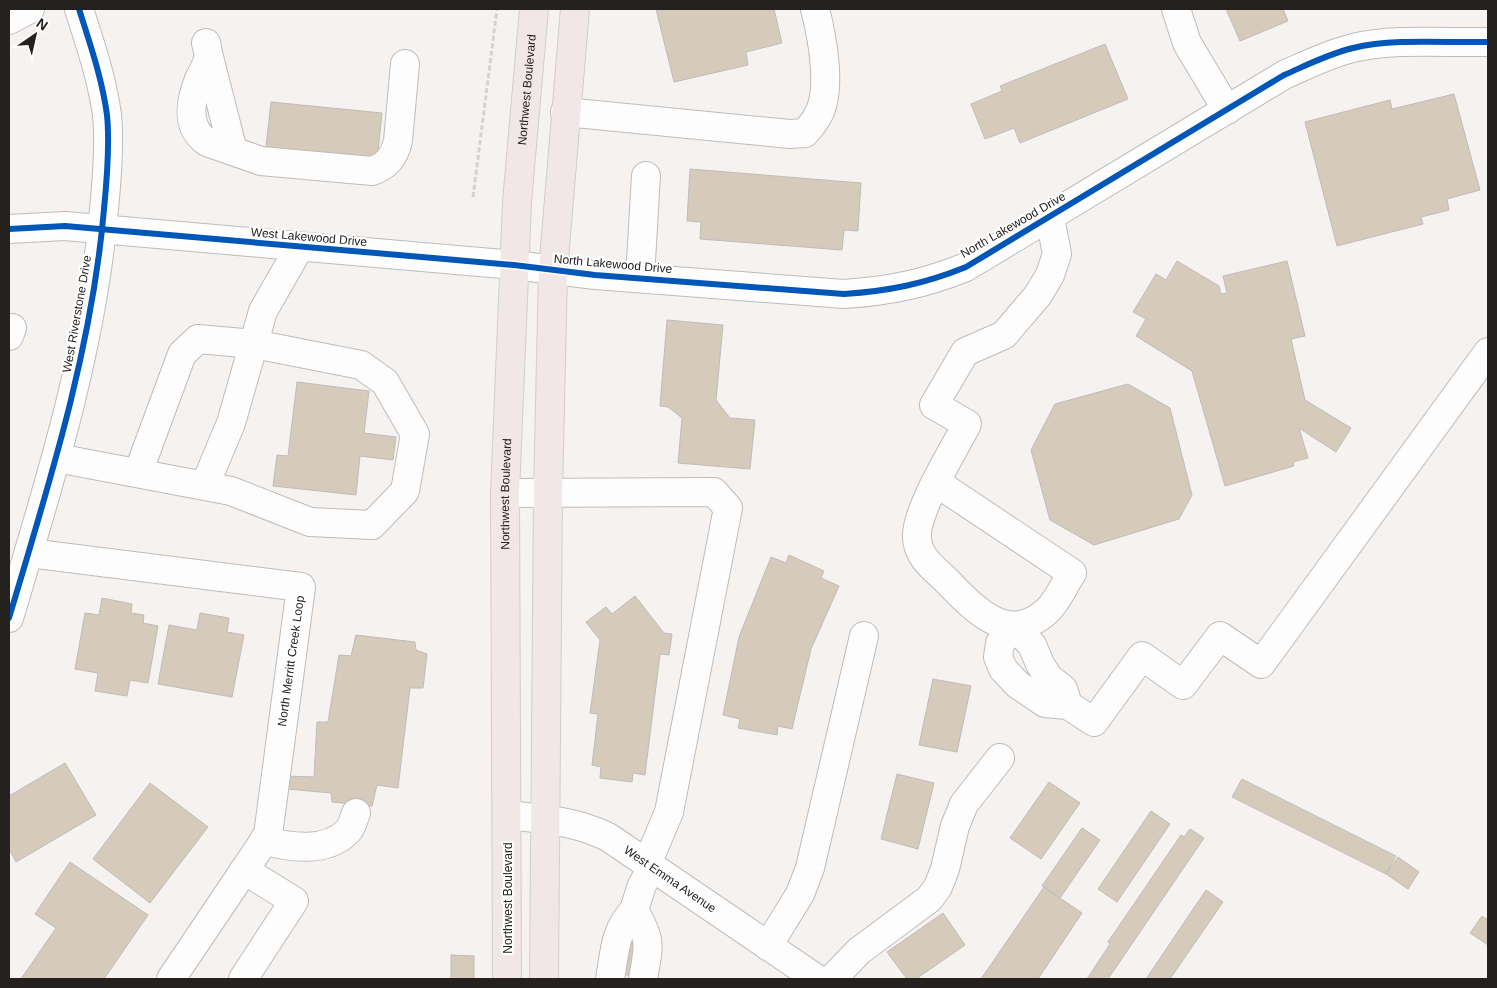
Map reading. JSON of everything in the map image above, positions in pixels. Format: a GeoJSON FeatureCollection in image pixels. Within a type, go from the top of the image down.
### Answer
{"type":"FeatureCollection","features":[{"type":"Feature","properties":{"kind":"main road","name":"Northwest Boulevard"},"geometry":{"type":"LineString","coordinates":[[507,979],[508,815],[505,493],[514,266],[534,9]]}},
{"type":"Feature","properties":{"kind":"main road"},"geometry":{"type":"LineString","coordinates":[[544,979],[548,493],[553,271],[575,9]]}},
{"type":"Feature","properties":{"kind":"street"},"geometry":{"type":"LineString","coordinates":[[9,20],[30,9]]}},
{"type":"Feature","properties":{"kind":"street","name":"West Riverstone Drive"},"geometry":{"type":"LineString","coordinates":[[9,618],[13,590],[29,553],[76,382],[102,231],[106,187],[107,116],[97,62],[79,9]]}},
{"type":"Feature","properties":{"kind":"street"},"geometry":{"type":"LineString","coordinates":[[1176,9],[1187,43],[1227,110]]}},
{"type":"Feature","properties":{"kind":"street"},"geometry":{"type":"LineString","coordinates":[[565,112],[790,134],[805,133],[818,116],[825,91],[818,22]]}},
{"type":"Feature","properties":{"kind":"street","name":"North Lakewood Drive"},"geometry":{"type":"LineString","coordinates":[[514,266],[553,271],[844,294],[884,291],[938,278],[966,267],[1284,75],[1326,56],[1354,48],[1388,44],[1488,42]]}},
{"type":"Feature","properties":{"kind":"street"},"geometry":{"type":"LineString","coordinates":[[208,50],[233,151],[261,161],[372,171],[391,159],[398,141],[404,64]]}},
{"type":"Feature","properties":{"kind":"street"},"geometry":{"type":"LineString","coordinates":[[640,278],[646,176]]}},
{"type":"Feature","properties":{"kind":"street"},"geometry":{"type":"LineString","coordinates":[[1050,218],[1057,254],[1050,275],[1038,295],[1004,335],[965,352],[934,405],[967,424],[919,518],[916,536],[919,552],[978,612],[995,622],[1015,627],[1032,644],[1040,664],[1049,678],[1063,690],[1068,705]]}},
{"type":"Feature","properties":{"kind":"street"},"geometry":{"type":"LineString","coordinates":[[9,229],[65,226],[102,231]]}},
{"type":"Feature","properties":{"kind":"street","name":"West Lakewood Drive"},"geometry":{"type":"LineString","coordinates":[[102,231],[138,232],[514,266]]}},
{"type":"Feature","properties":{"kind":"street"},"geometry":{"type":"LineString","coordinates":[[205,485],[231,424],[263,310],[299,248]]}},
{"type":"Feature","properties":{"kind":"street"},"geometry":{"type":"LineString","coordinates":[[56,458],[232,491],[310,522],[372,525],[404,491],[415,434],[385,382],[361,365],[254,344],[198,339],[182,354],[138,473]]}},
{"type":"Feature","properties":{"kind":"street"},"geometry":{"type":"LineString","coordinates":[[937,483],[1072,573],[1048,611],[1034,620],[1015,627],[1000,643],[998,657],[1003,669],[1017,684],[1045,703],[1068,705],[1094,722],[1142,656],[1183,685],[1220,636],[1261,664],[1488,352]]}},
{"type":"Feature","properties":{"kind":"street"},"geometry":{"type":"LineString","coordinates":[[505,493],[714,492],[728,508],[669,812],[634,910],[623,923],[617,935],[610,979]]}},
{"type":"Feature","properties":{"kind":"street","name":"North Merritt Creek Loop"},"geometry":{"type":"LineString","coordinates":[[29,553],[301,587],[268,835],[171,979]]}},
{"type":"Feature","properties":{"kind":"street"},"geometry":{"type":"LineString","coordinates":[[768,946],[800,894],[810,868],[864,636]]}},
{"type":"Feature","properties":{"kind":"street"},"geometry":{"type":"LineString","coordinates":[[832,979],[859,951],[929,899],[938,887],[945,869],[955,826],[964,804],[1000,758]]}},
{"type":"Feature","properties":{"kind":"street"},"geometry":{"type":"LineString","coordinates":[[264,840],[286,847],[308,848],[333,840],[348,831],[356,813]]}},
{"type":"Feature","properties":{"kind":"street","name":"West Emma Avenue"},"geometry":{"type":"LineString","coordinates":[[508,815],[545,819],[587,827],[608,837],[817,979]]}},
{"type":"Feature","properties":{"kind":"street"},"geometry":{"type":"LineString","coordinates":[[243,979],[294,901],[244,870]]}},
{"type":"Feature","properties":{"kind":"street"},"geometry":{"type":"LineString","coordinates":[[634,910],[648,934],[649,947],[643,979]]}},
{"type":"Feature","properties":{"kind":"path"},"geometry":{"type":"LineString","coordinates":[[473,197],[497,9]]}},
{"type":"Feature","properties":{"kind":"building"},"geometry":{"type":"Polygon","coordinates":[[[656,9],[774,9],[782,43],[746,52],[748,65],[674,82],[656,9]]]}},
{"type":"Feature","properties":{"kind":"building"},"geometry":{"type":"Polygon","coordinates":[[[1226,9],[1283,9],[1288,21],[1240,41],[1226,9]]]}},
{"type":"Feature","properties":{"kind":"building"},"geometry":{"type":"Polygon","coordinates":[[[1105,44],[1128,99],[1020,143],[1014,128],[985,139],[971,104],[1002,91],[1000,86],[1105,44]]]}},
{"type":"Feature","properties":{"kind":"building"},"geometry":{"type":"Polygon","coordinates":[[[1454,94],[1480,190],[1447,199],[1449,210],[1421,217],[1423,224],[1337,246],[1305,122],[1390,100],[1392,109],[1454,94]]]}},
{"type":"Feature","properties":{"kind":"building"},"geometry":{"type":"Polygon","coordinates":[[[271,102],[382,113],[377,161],[265,156],[271,102]]]}},
{"type":"Feature","properties":{"kind":"building"},"geometry":{"type":"Polygon","coordinates":[[[690,169],[861,183],[858,231],[844,230],[842,250],[700,239],[701,222],[687,221],[690,169]]]}},
{"type":"Feature","properties":{"kind":"building"},"geometry":{"type":"Polygon","coordinates":[[[1177,261],[1219,286],[1221,294],[1227,293],[1223,276],[1287,261],[1305,336],[1291,339],[1305,400],[1351,428],[1336,452],[1299,428],[1308,458],[1293,462],[1294,466],[1225,486],[1192,371],[1136,336],[1146,319],[1133,312],[1156,274],[1166,280],[1177,261]]]}},
{"type":"Feature","properties":{"kind":"building"},"geometry":{"type":"Polygon","coordinates":[[[667,320],[723,325],[716,400],[730,418],[755,420],[750,469],[678,463],[682,418],[668,407],[660,406],[667,320]]]}},
{"type":"Feature","properties":{"kind":"building"},"geometry":{"type":"Polygon","coordinates":[[[297,382],[369,391],[364,433],[396,437],[393,460],[360,456],[356,495],[273,486],[277,455],[288,456],[297,382]]]}},
{"type":"Feature","properties":{"kind":"building"},"geometry":{"type":"Polygon","coordinates":[[[1128,384],[1170,408],[1192,495],[1179,519],[1094,545],[1050,520],[1031,450],[1055,404],[1128,384]]]}},
{"type":"Feature","properties":{"kind":"building"},"geometry":{"type":"Polygon","coordinates":[[[789,555],[824,571],[821,578],[839,586],[811,649],[792,729],[778,726],[777,735],[738,728],[740,719],[723,715],[739,637],[771,557],[786,563],[789,555]]]}},
{"type":"Feature","properties":{"kind":"building"},"geometry":{"type":"Polygon","coordinates":[[[635,596],[664,633],[672,634],[669,655],[660,654],[645,775],[633,773],[632,782],[600,778],[601,767],[592,765],[598,714],[590,713],[600,640],[586,622],[606,607],[612,614],[635,596]]]}},
{"type":"Feature","properties":{"kind":"building"},"geometry":{"type":"Polygon","coordinates":[[[102,598],[132,604],[131,613],[144,615],[143,623],[158,626],[148,683],[130,680],[127,696],[95,691],[98,673],[75,669],[85,613],[99,615],[102,598]]]}},
{"type":"Feature","properties":{"kind":"building"},"geometry":{"type":"Polygon","coordinates":[[[200,613],[229,618],[227,632],[244,635],[232,697],[158,684],[169,625],[197,630],[200,613]]]}},
{"type":"Feature","properties":{"kind":"building"},"geometry":{"type":"Polygon","coordinates":[[[356,635],[415,642],[416,650],[427,654],[423,688],[410,688],[398,788],[377,785],[372,806],[332,802],[331,793],[288,789],[287,776],[314,777],[317,722],[328,722],[339,655],[351,656],[356,635]]]}},
{"type":"Feature","properties":{"kind":"building"},"geometry":{"type":"Polygon","coordinates":[[[933,679],[971,686],[957,752],[919,745],[933,679]]]}},
{"type":"Feature","properties":{"kind":"building"},"geometry":{"type":"Polygon","coordinates":[[[65,763],[96,815],[16,862],[9,849],[9,796],[65,763]]]}},
{"type":"Feature","properties":{"kind":"building"},"geometry":{"type":"Polygon","coordinates":[[[897,774],[934,783],[918,849],[881,839],[897,774]]]}},
{"type":"Feature","properties":{"kind":"building"},"geometry":{"type":"Polygon","coordinates":[[[1242,779],[1396,856],[1386,874],[1232,797],[1242,779]]]}},
{"type":"Feature","properties":{"kind":"building"},"geometry":{"type":"Polygon","coordinates":[[[1049,782],[1080,803],[1041,859],[1010,838],[1049,782]]]}},
{"type":"Feature","properties":{"kind":"building"},"geometry":{"type":"Polygon","coordinates":[[[150,783],[208,827],[150,903],[93,859],[150,783]]]}},
{"type":"Feature","properties":{"kind":"building"},"geometry":{"type":"Polygon","coordinates":[[[1151,811],[1170,824],[1117,902],[1098,889],[1151,811]]]}},
{"type":"Feature","properties":{"kind":"building"},"geometry":{"type":"Polygon","coordinates":[[[1082,828],[1100,840],[1060,898],[1042,886],[1082,828]]]}},
{"type":"Feature","properties":{"kind":"building"},"geometry":{"type":"Polygon","coordinates":[[[1190,829],[1204,838],[1108,979],[1087,979],[1110,944],[1108,942],[1181,835],[1184,837],[1190,829]]]}},
{"type":"Feature","properties":{"kind":"building"},"geometry":{"type":"Polygon","coordinates":[[[1398,857],[1419,872],[1408,889],[1386,874],[1398,857]]]}},
{"type":"Feature","properties":{"kind":"building"},"geometry":{"type":"Polygon","coordinates":[[[70,862],[148,915],[104,979],[21,979],[56,928],[35,914],[70,862]]]}},
{"type":"Feature","properties":{"kind":"building"},"geometry":{"type":"Polygon","coordinates":[[[1044,887],[1082,913],[1038,979],[981,979],[1044,887]]]}},
{"type":"Feature","properties":{"kind":"building"},"geometry":{"type":"Polygon","coordinates":[[[1206,890],[1223,902],[1170,979],[1146,979],[1206,890]]]}},
{"type":"Feature","properties":{"kind":"building"},"geometry":{"type":"Polygon","coordinates":[[[943,913],[965,945],[916,979],[907,979],[887,952],[943,913]]]}},
{"type":"Feature","properties":{"kind":"building"},"geometry":{"type":"Polygon","coordinates":[[[1482,916],[1488,920],[1488,945],[1470,933],[1482,916]]]}},
{"type":"Feature","properties":{"kind":"building"},"geometry":{"type":"Polygon","coordinates":[[[620,941],[641,943],[638,976],[617,974],[620,941]]]}},
{"type":"Feature","properties":{"kind":"building"},"geometry":{"type":"Polygon","coordinates":[[[451,955],[474,956],[474,979],[451,979],[451,955]]]}},
{"type":"Feature","properties":{"kind":"cycle path"},"geometry":{"type":"LineString","coordinates":[[9,618],[53,467],[79,365],[90,313],[104,209],[107,174],[107,115],[99,74],[79,9]]}},
{"type":"Feature","properties":{"kind":"cycle path"},"geometry":{"type":"LineString","coordinates":[[9,229],[65,226],[514,265],[595,275],[844,294],[876,291],[906,286],[966,267],[1284,75],[1326,57],[1344,50],[1385,43],[1488,42]]}}]}
